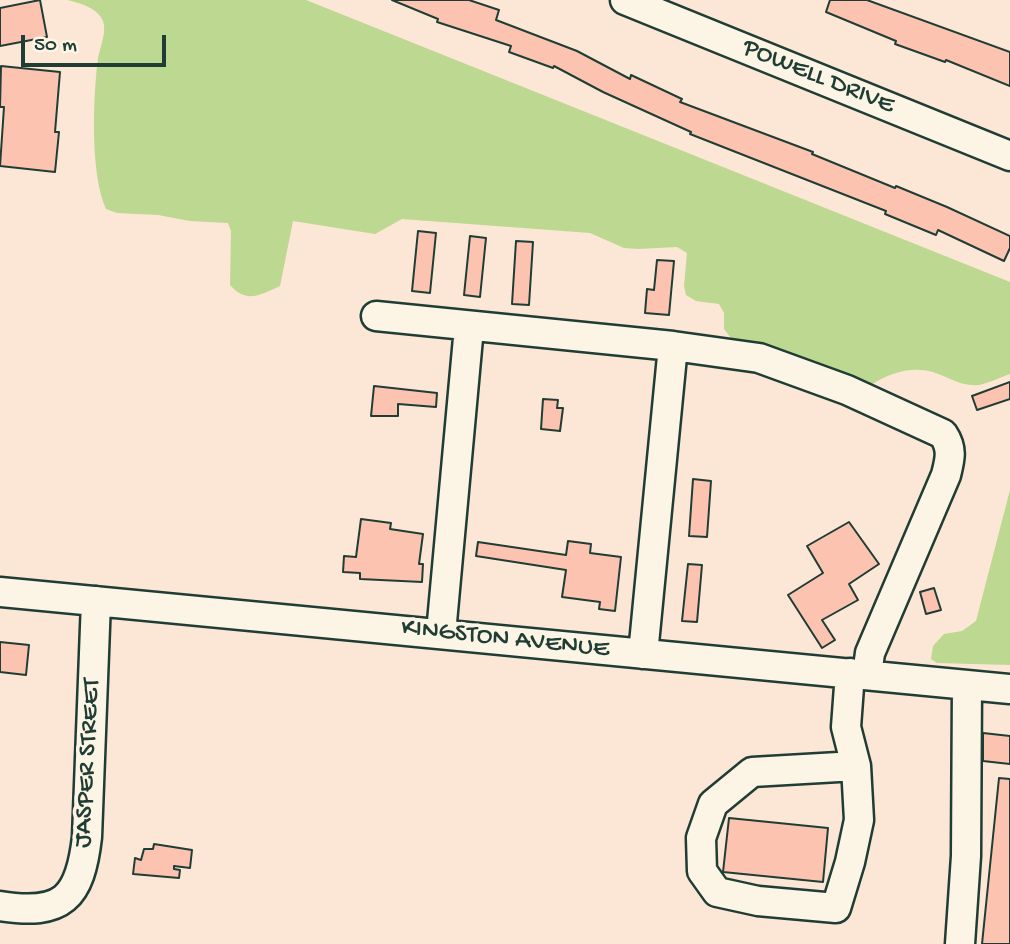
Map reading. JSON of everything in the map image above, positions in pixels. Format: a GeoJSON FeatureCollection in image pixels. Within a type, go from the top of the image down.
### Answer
{"type":"FeatureCollection","features":[{"type":"Feature","properties":{"kind":"street","name":"POWELL DRIVE"},"geometry":{"type":"LineString","coordinates":[[625,0],[1010,156]]}},
{"type":"Feature","properties":{"kind":"street"},"geometry":{"type":"LineString","coordinates":[[376,316],[673,346],[760,358],[805,373],[943,434],[950,444],[951,457],[946,475],[859,674],[846,727],[856,766],[859,820],[836,908],[758,901],[717,892],[702,871],[701,838],[713,804],[752,772],[856,766]]}},
{"type":"Feature","properties":{"kind":"street"},"geometry":{"type":"LineString","coordinates":[[441,633],[469,327]]}},
{"type":"Feature","properties":{"kind":"street"},"geometry":{"type":"LineString","coordinates":[[643,654],[673,346]]}},
{"type":"Feature","properties":{"kind":"street","name":"KINGSTON AVENUE"},"geometry":{"type":"LineString","coordinates":[[0,593],[1010,689]]}},
{"type":"Feature","properties":{"kind":"street","name":"JASPER STREET"},"geometry":{"type":"LineString","coordinates":[[0,906],[26,910],[48,907],[72,895],[84,867],[96,601]]}},
{"type":"Feature","properties":{"kind":"street"},"geometry":{"type":"LineString","coordinates":[[960,944],[967,856],[967,685]]}},
{"type":"Feature","properties":{"kind":"green space"},"geometry":{"type":"Polygon","coordinates":[[[67,0],[306,0],[1010,282],[1010,374],[979,385],[966,385],[925,370],[908,370],[893,374],[871,385],[847,380],[734,342],[724,329],[724,313],[719,304],[696,301],[686,295],[684,286],[687,253],[677,247],[624,248],[590,233],[402,219],[375,234],[293,221],[280,286],[254,296],[242,294],[230,285],[231,231],[228,223],[117,213],[106,209],[97,176],[94,135],[96,74],[104,25],[101,16],[93,9],[67,0]]]}},
{"type":"Feature","properties":{"kind":"green space"},"geometry":{"type":"Polygon","coordinates":[[[1010,490],[1010,665],[937,663],[931,659],[933,646],[944,634],[962,631],[976,621],[1010,490]]]}},
{"type":"Feature","properties":{"kind":"building"},"geometry":{"type":"Polygon","coordinates":[[[40,0],[47,37],[0,46],[0,8],[40,0]]]}},
{"type":"Feature","properties":{"kind":"building"},"geometry":{"type":"Polygon","coordinates":[[[392,0],[469,0],[499,10],[496,20],[577,51],[630,79],[631,75],[682,99],[680,102],[813,152],[812,154],[947,207],[1010,236],[1010,248],[1004,261],[938,230],[936,235],[885,214],[886,211],[690,134],[691,132],[603,92],[554,66],[553,68],[509,52],[511,46],[437,22],[438,19],[392,0]]]}},
{"type":"Feature","properties":{"kind":"building"},"geometry":{"type":"Polygon","coordinates":[[[830,0],[867,0],[1010,52],[1010,86],[946,60],[945,62],[895,44],[896,41],[826,12],[830,0]]]}},
{"type":"Feature","properties":{"kind":"building"},"geometry":{"type":"Polygon","coordinates":[[[1,66],[60,72],[55,172],[0,166],[4,107],[0,107],[1,66]]]}},
{"type":"Feature","properties":{"kind":"building"},"geometry":{"type":"Polygon","coordinates":[[[418,231],[436,233],[430,293],[412,291],[418,231]]]}},
{"type":"Feature","properties":{"kind":"building"},"geometry":{"type":"Polygon","coordinates":[[[470,236],[486,238],[480,297],[464,295],[470,236]]]}},
{"type":"Feature","properties":{"kind":"building"},"geometry":{"type":"Polygon","coordinates":[[[516,241],[533,242],[529,305],[512,304],[516,241]]]}},
{"type":"Feature","properties":{"kind":"building"},"geometry":{"type":"Polygon","coordinates":[[[657,260],[674,261],[669,315],[645,313],[647,289],[654,290],[657,260]]]}},
{"type":"Feature","properties":{"kind":"building"},"geometry":{"type":"Polygon","coordinates":[[[1010,382],[1010,399],[977,410],[972,396],[1010,382]]]}},
{"type":"Feature","properties":{"kind":"building"},"geometry":{"type":"Polygon","coordinates":[[[374,386],[437,393],[436,407],[398,404],[398,416],[371,416],[374,386]]]}},
{"type":"Feature","properties":{"kind":"building"},"geometry":{"type":"Polygon","coordinates":[[[543,399],[558,400],[557,408],[563,408],[560,431],[541,429],[543,399]]]}},
{"type":"Feature","properties":{"kind":"building"},"geometry":{"type":"Polygon","coordinates":[[[693,479],[711,481],[707,537],[689,536],[693,479]]]}},
{"type":"Feature","properties":{"kind":"building"},"geometry":{"type":"Polygon","coordinates":[[[361,519],[391,523],[390,529],[423,534],[419,564],[423,564],[422,582],[360,579],[360,573],[343,572],[344,556],[356,557],[361,519]]]}},
{"type":"Feature","properties":{"kind":"building"},"geometry":{"type":"Polygon","coordinates":[[[849,522],[879,564],[849,584],[858,600],[822,620],[835,640],[822,648],[788,595],[823,573],[807,546],[849,522]]]}},
{"type":"Feature","properties":{"kind":"building"},"geometry":{"type":"Polygon","coordinates":[[[568,541],[591,544],[590,553],[621,557],[615,611],[599,609],[600,602],[562,597],[566,570],[476,556],[478,542],[566,555],[568,541]]]}},
{"type":"Feature","properties":{"kind":"building"},"geometry":{"type":"Polygon","coordinates":[[[688,564],[702,565],[697,622],[682,621],[688,564]]]}},
{"type":"Feature","properties":{"kind":"building"},"geometry":{"type":"Polygon","coordinates":[[[934,588],[941,610],[926,614],[920,592],[934,588]]]}},
{"type":"Feature","properties":{"kind":"building"},"geometry":{"type":"Polygon","coordinates":[[[0,642],[29,645],[26,675],[0,672],[0,642]]]}},
{"type":"Feature","properties":{"kind":"building"},"geometry":{"type":"Polygon","coordinates":[[[983,733],[1010,736],[1010,764],[983,761],[983,733]]]}},
{"type":"Feature","properties":{"kind":"building"},"geometry":{"type":"Polygon","coordinates":[[[999,778],[1010,779],[1010,944],[982,944],[999,778]]]}},
{"type":"Feature","properties":{"kind":"building"},"geometry":{"type":"Polygon","coordinates":[[[729,818],[828,828],[823,882],[723,872],[729,818]]]}},
{"type":"Feature","properties":{"kind":"building"},"geometry":{"type":"Polygon","coordinates":[[[154,844],[192,850],[190,868],[174,866],[174,869],[180,870],[179,878],[133,874],[135,858],[141,860],[144,849],[153,849],[154,844]]]}}]}
